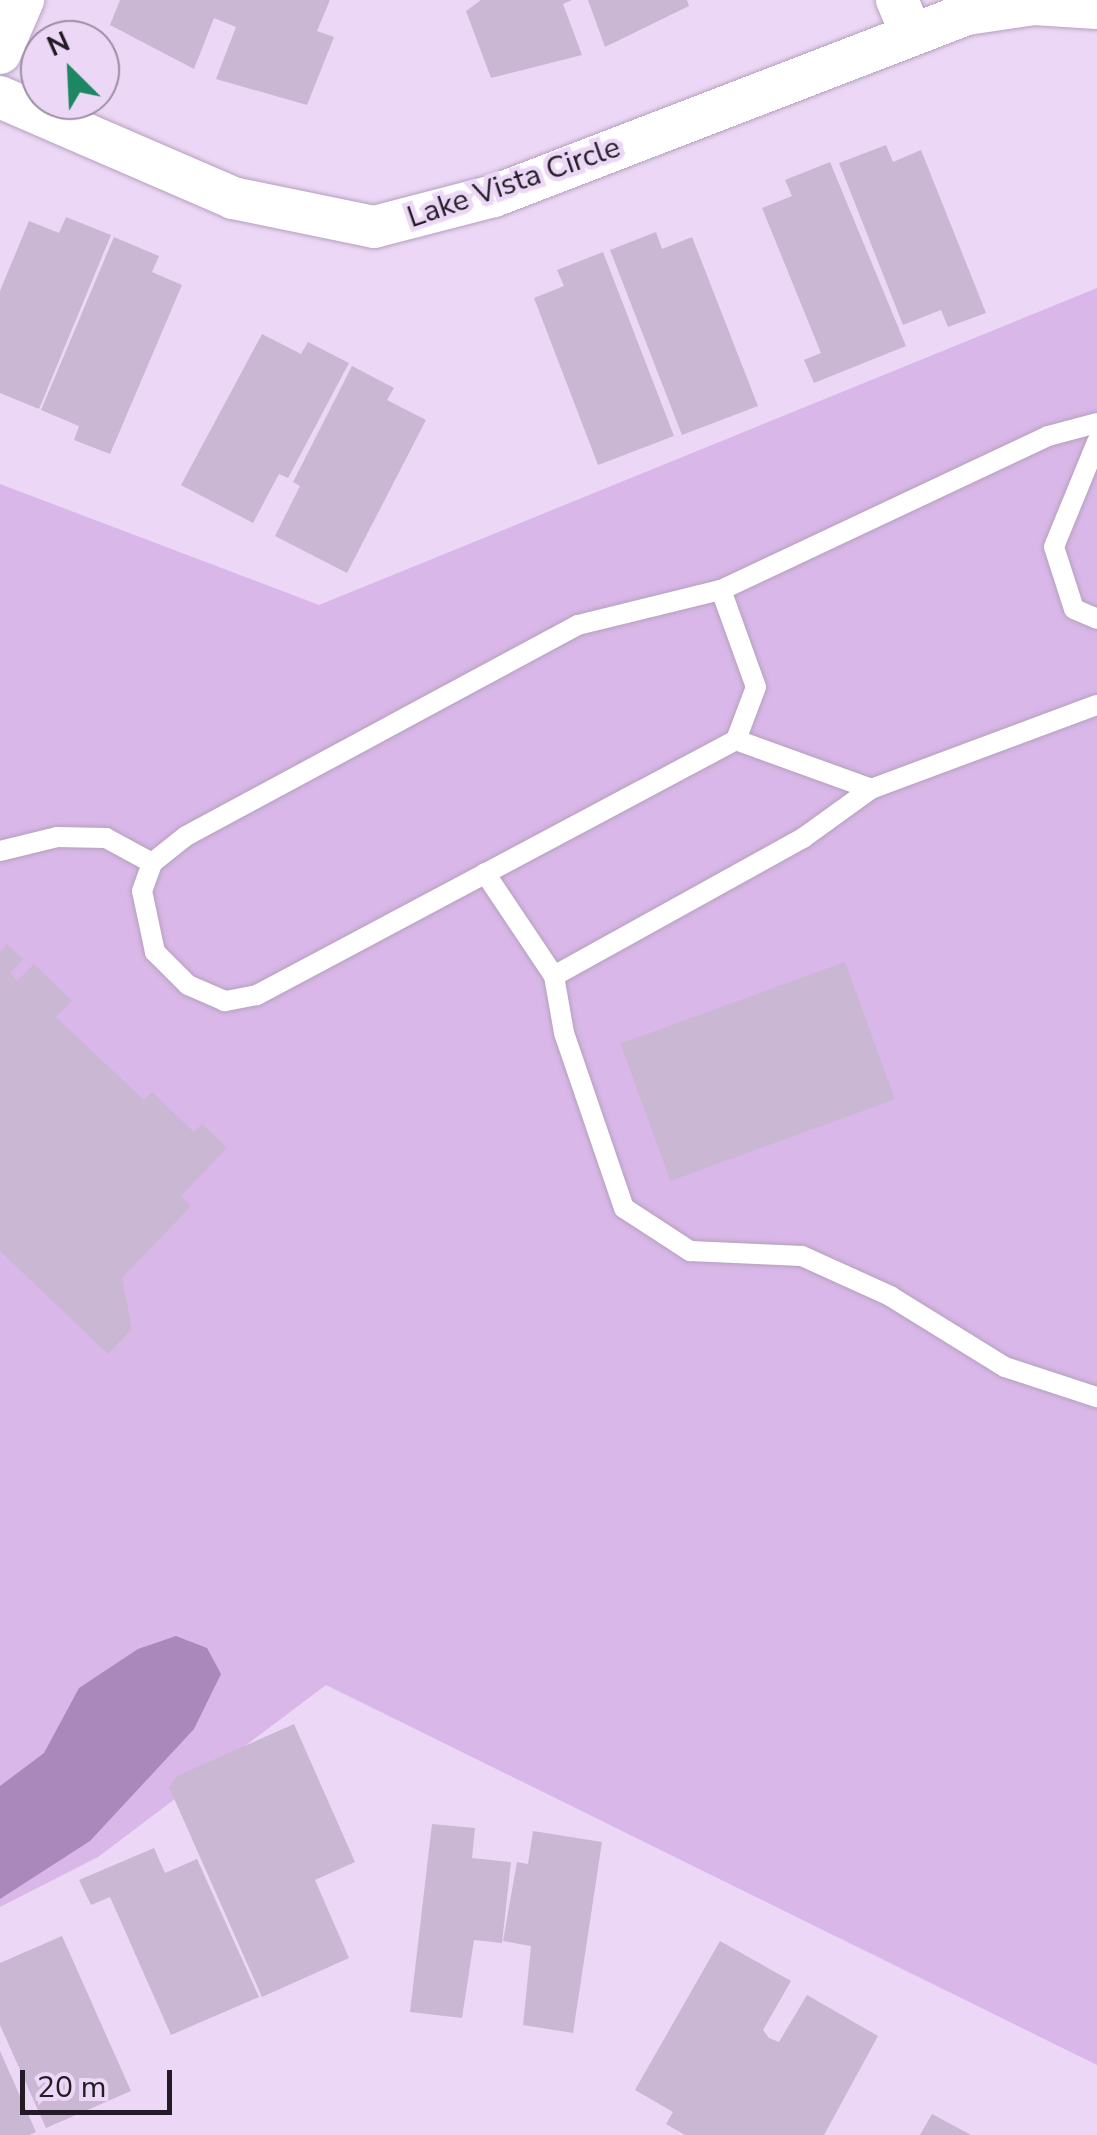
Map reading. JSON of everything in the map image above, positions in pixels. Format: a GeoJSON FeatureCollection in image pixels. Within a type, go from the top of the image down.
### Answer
{"type":"FeatureCollection","features":[{"type":"Feature","properties":{"kind":"street"},"geometry":{"type":"LineString","coordinates":[[0,53],[23,0]]}},
{"type":"Feature","properties":{"kind":"street","name":"Lake Vista Circle"},"geometry":{"type":"LineString","coordinates":[[0,98],[233,198],[374,228],[494,196],[904,17],[1034,4],[1097,8]]}},
{"type":"Feature","properties":{"kind":"lane"},"geometry":{"type":"LineString","coordinates":[[720,590],[756,687],[736,740],[257,995],[225,1001],[188,984],[155,952],[142,891],[152,863],[186,836],[578,625],[720,590],[1048,436],[1097,422]]}},
{"type":"Feature","properties":{"kind":"lane"},"geometry":{"type":"LineString","coordinates":[[1097,442],[1083,491],[1054,547],[1074,610],[1097,619]]}},
{"type":"Feature","properties":{"kind":"lane"},"geometry":{"type":"LineString","coordinates":[[554,976],[803,838],[871,790],[1097,705]]}},
{"type":"Feature","properties":{"kind":"lane"},"geometry":{"type":"LineString","coordinates":[[736,740],[871,790]]}},
{"type":"Feature","properties":{"kind":"lane"},"geometry":{"type":"LineString","coordinates":[[0,851],[57,837],[106,838],[152,863]]}},
{"type":"Feature","properties":{"kind":"lane"},"geometry":{"type":"LineString","coordinates":[[485,873],[554,976],[602,1156],[624,1208],[647,1227],[690,1250],[802,1256],[890,1296],[1005,1367],[1097,1397]]}},
{"type":"Feature","properties":{"kind":"shaded area"},"geometry":{"type":"Polygon","coordinates":[[[1097,288],[1097,2065],[326,1685],[98,1857],[0,1907],[0,484],[319,605],[1097,288]]]}},
{"type":"Feature","properties":{"kind":"shaded area"},"geometry":{"type":"Polygon","coordinates":[[[176,1636],[207,1648],[221,1674],[194,1729],[90,1841],[0,1899],[0,1786],[44,1753],[79,1688],[138,1649],[176,1636]]]}},
{"type":"Feature","properties":{"kind":"building"},"geometry":{"type":"Polygon","coordinates":[[[120,0],[330,0],[317,31],[334,37],[307,105],[216,79],[236,27],[214,18],[194,69],[120,30],[120,20],[112,20],[120,0]]]}},
{"type":"Feature","properties":{"kind":"building"},"geometry":{"type":"Polygon","coordinates":[[[481,0],[572,0],[563,4],[582,55],[491,78],[466,11],[481,0]]]}},
{"type":"Feature","properties":{"kind":"building"},"geometry":{"type":"Polygon","coordinates":[[[588,0],[687,0],[689,6],[605,47],[588,0]]]}},
{"type":"Feature","properties":{"kind":"building"},"geometry":{"type":"Polygon","coordinates":[[[886,145],[893,162],[921,150],[986,313],[948,327],[941,310],[903,325],[839,163],[886,145]]]}},
{"type":"Feature","properties":{"kind":"building"},"geometry":{"type":"Polygon","coordinates":[[[830,162],[906,346],[814,383],[804,360],[821,353],[762,208],[792,196],[785,180],[830,162]]]}},
{"type":"Feature","properties":{"kind":"building"},"geometry":{"type":"Polygon","coordinates":[[[66,217],[111,235],[39,409],[0,393],[0,291],[29,221],[59,233],[66,217]]]}},
{"type":"Feature","properties":{"kind":"building"},"geometry":{"type":"Polygon","coordinates":[[[656,232],[662,249],[692,237],[758,406],[682,435],[610,250],[656,232]]]}},
{"type":"Feature","properties":{"kind":"building"},"geometry":{"type":"Polygon","coordinates":[[[114,237],[159,256],[152,272],[182,285],[110,454],[74,440],[79,426],[41,410],[114,237]]]}},
{"type":"Feature","properties":{"kind":"building"},"geometry":{"type":"Polygon","coordinates":[[[603,252],[674,436],[598,465],[534,298],[564,286],[557,270],[603,252]]]}},
{"type":"Feature","properties":{"kind":"building"},"geometry":{"type":"Polygon","coordinates":[[[262,334],[301,354],[308,342],[349,363],[288,478],[279,474],[253,523],[181,485],[262,334]]]}},
{"type":"Feature","properties":{"kind":"building"},"geometry":{"type":"Polygon","coordinates":[[[352,366],[394,388],[387,400],[426,420],[347,573],[275,536],[300,486],[293,482],[352,366]]]}},
{"type":"Feature","properties":{"kind":"building"},"geometry":{"type":"Polygon","coordinates":[[[7,944],[23,959],[10,973],[17,981],[34,964],[72,1001],[56,1017],[144,1100],[152,1092],[194,1132],[202,1124],[227,1148],[181,1196],[191,1206],[122,1278],[132,1329],[108,1354],[0,1251],[0,952],[7,944]]]}},
{"type":"Feature","properties":{"kind":"building"},"geometry":{"type":"Polygon","coordinates":[[[845,962],[895,1099],[670,1181],[620,1044],[845,962]]]}},
{"type":"Feature","properties":{"kind":"building"},"geometry":{"type":"Polygon","coordinates":[[[294,1724],[355,1862],[315,1880],[349,1958],[262,1997],[169,1787],[177,1776],[294,1724]]]}},
{"type":"Feature","properties":{"kind":"building"},"geometry":{"type":"Polygon","coordinates":[[[432,1824],[475,1828],[472,1858],[511,1862],[502,1943],[474,1940],[462,2018],[410,2012],[432,1824]]]}},
{"type":"Feature","properties":{"kind":"building"},"geometry":{"type":"Polygon","coordinates":[[[533,1831],[602,1842],[573,2033],[523,2025],[531,1946],[503,1941],[517,1862],[528,1864],[533,1831]]]}},
{"type":"Feature","properties":{"kind":"building"},"geometry":{"type":"Polygon","coordinates":[[[154,1848],[165,1873],[197,1859],[259,1997],[171,2035],[110,1897],[91,1905],[79,1880],[154,1848]]]}},
{"type":"Feature","properties":{"kind":"building"},"geometry":{"type":"Polygon","coordinates":[[[62,1936],[131,2091],[46,2128],[0,2025],[0,1963],[62,1936]]]}},
{"type":"Feature","properties":{"kind":"building"},"geometry":{"type":"Polygon","coordinates":[[[720,1941],[791,1981],[763,2030],[769,2038],[779,2042],[807,1995],[878,2036],[824,2135],[685,2135],[666,2124],[673,2112],[635,2090],[720,1941]]]}},
{"type":"Feature","properties":{"kind":"building"},"geometry":{"type":"Polygon","coordinates":[[[0,2051],[36,2132],[29,2135],[0,2135],[0,2051]]]}},
{"type":"Feature","properties":{"kind":"building"},"geometry":{"type":"Polygon","coordinates":[[[932,2114],[971,2135],[920,2135],[932,2114]]]}}]}
